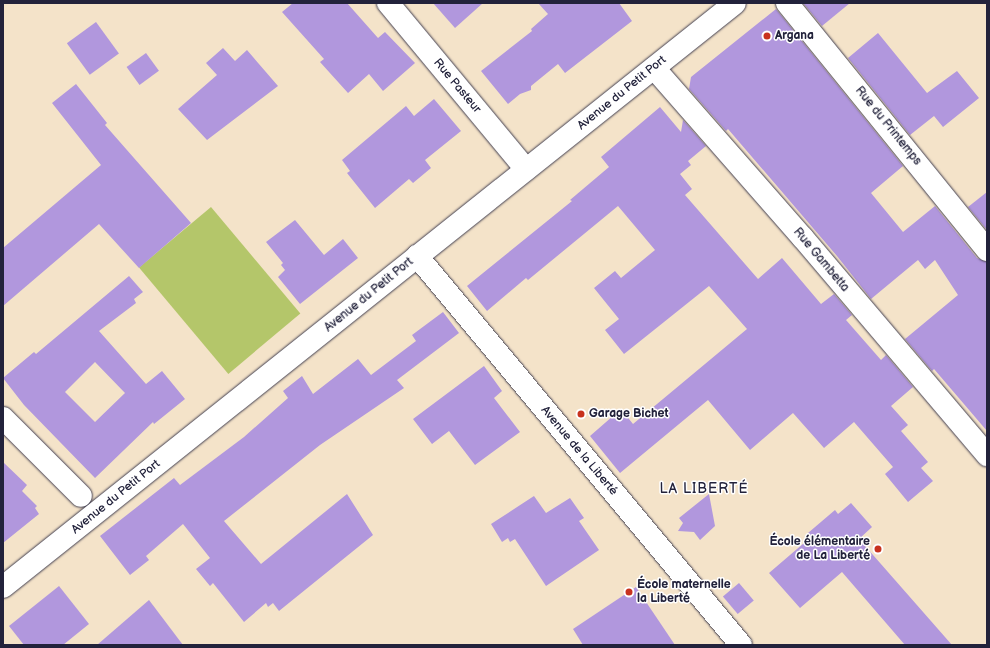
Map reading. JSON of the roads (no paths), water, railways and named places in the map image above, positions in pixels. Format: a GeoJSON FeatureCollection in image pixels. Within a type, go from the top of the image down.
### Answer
{"type":"FeatureCollection","features":[{"type":"Feature","properties":{"kind":"street","name":"Rue Pasteur"},"geometry":{"type":"LineString","coordinates":[[388,3],[526,169]]}},
{"type":"Feature","properties":{"kind":"street","name":"Avenue du Petit Port"},"geometry":{"type":"LineString","coordinates":[[3,587],[734,3]]}},
{"type":"Feature","properties":{"kind":"street","name":"Rue du Printemps"},"geometry":{"type":"LineString","coordinates":[[787,3],[987,250]]}},
{"type":"Feature","properties":{"kind":"street","name":"Rue Gambetta"},"geometry":{"type":"LineString","coordinates":[[654,68],[803,238],[987,455]]}},
{"type":"Feature","properties":{"kind":"street","name":"Avenue de la Liberté"},"geometry":{"type":"LineString","coordinates":[[417,256],[741,645]]}},
{"type":"Feature","properties":{"kind":"street"},"geometry":{"type":"LineString","coordinates":[[3,418],[81,496]]}},
{"type":"Feature","properties":{"kind":"place","name":"Argana"},"geometry":{"type":"Point","coordinates":[767,36]}},
{"type":"Feature","properties":{"kind":"place","name":"Garage Bichet"},"geometry":{"type":"Point","coordinates":[581,414]}},
{"type":"Feature","properties":{"kind":"place","name":"École élémentaire de La Liberté"},"geometry":{"type":"Point","coordinates":[878,549]}},
{"type":"Feature","properties":{"kind":"place","name":"École maternelle la Liberté"},"geometry":{"type":"Point","coordinates":[629,592]}},
{"type":"Feature","properties":{"kind":"district","name":"LA LIBERTÉ"},"geometry":{"type":"Point","coordinates":[704,489]}}]}
